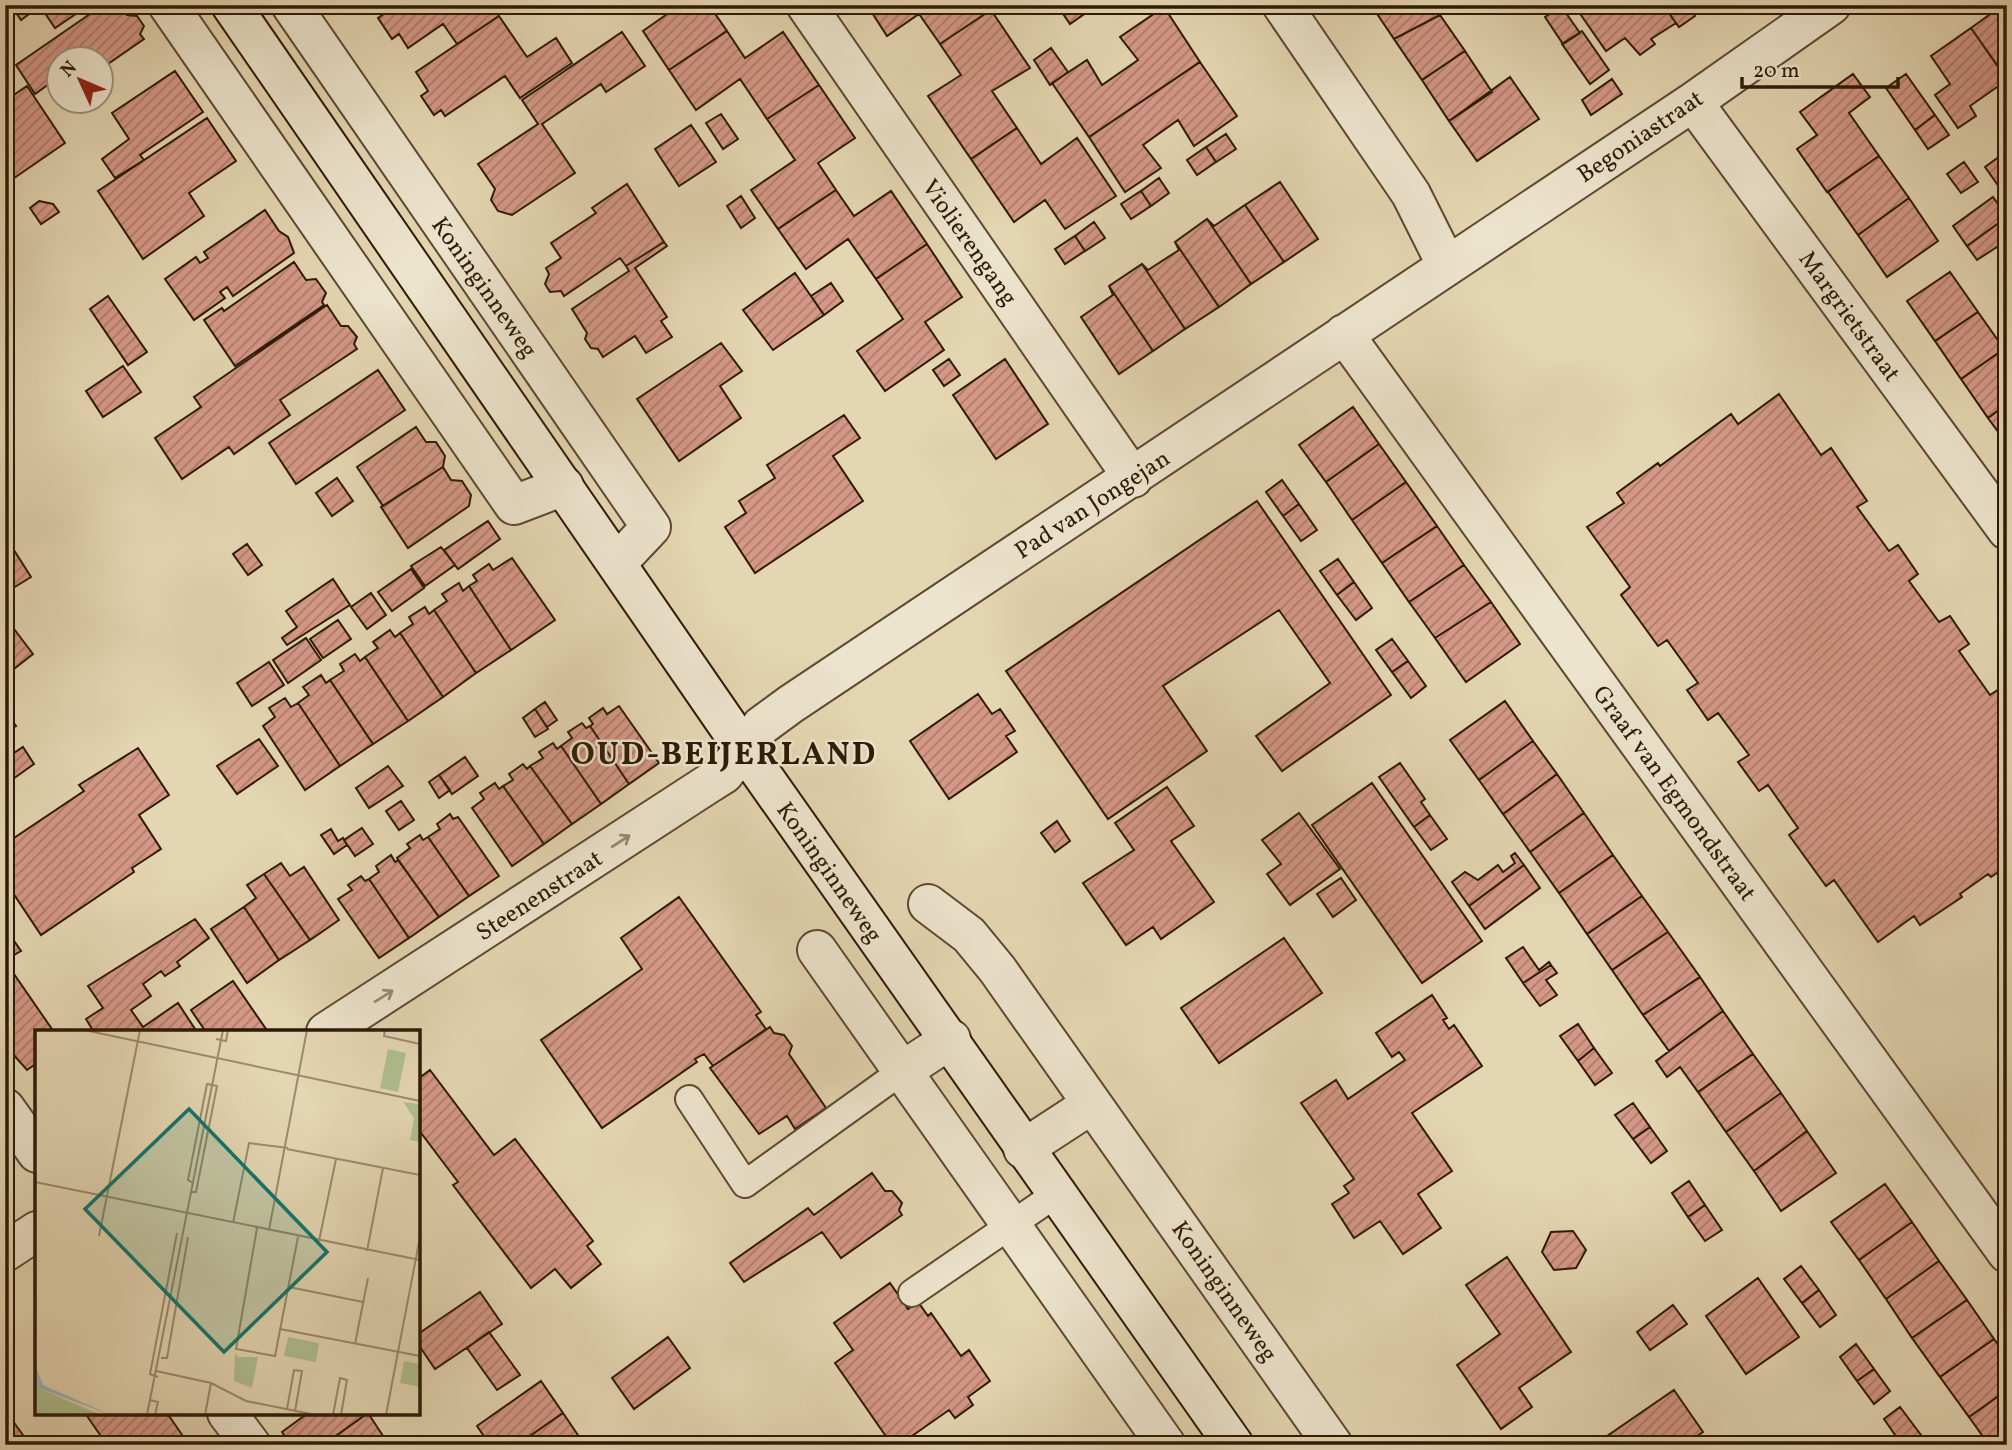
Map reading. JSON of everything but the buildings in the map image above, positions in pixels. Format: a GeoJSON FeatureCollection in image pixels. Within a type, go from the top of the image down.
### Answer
{"type":"FeatureCollection","features":[{"type":"Feature","properties":{"kind":"street"},"geometry":{"type":"LineString","coordinates":[[168,5],[514,505],[564,486]]}},
{"type":"Feature","properties":{"kind":"street","name":"Koninginneweg"},"geometry":{"type":"LineString","coordinates":[[231,5],[744,749],[951,1039],[1023,1149],[1234,1445]]}},
{"type":"Feature","properties":{"kind":"street","name":"Koninginneweg"},"geometry":{"type":"LineString","coordinates":[[291,5],[651,527],[617,564]]}},
{"type":"Feature","properties":{"kind":"street","name":"Violierengang"},"geometry":{"type":"LineString","coordinates":[[806,5],[1133,478]]}},
{"type":"Feature","properties":{"kind":"street"},"geometry":{"type":"LineString","coordinates":[[1282,5],[1411,194],[1446,264]]}},
{"type":"Feature","properties":{"kind":"street","name":"Begoniastraat"},"geometry":{"type":"LineString","coordinates":[[1446,264],[1693,102],[1831,5]]}},
{"type":"Feature","properties":{"kind":"street","name":"Margrietstraat"},"geometry":{"type":"LineString","coordinates":[[1693,102],[2004,518]]}},
{"type":"Feature","properties":{"kind":"street","name":"Pad van Jongejan"},"geometry":{"type":"LineString","coordinates":[[744,749],[761,726],[780,712],[1133,478],[1446,264]]}},
{"type":"Feature","properties":{"kind":"street","name":"Graaf van Egmondstraat"},"geometry":{"type":"LineString","coordinates":[[1344,334],[2007,1253]]}},
{"type":"Feature","properties":{"kind":"street","name":"Steenenstraat"},"geometry":{"type":"LineString","coordinates":[[329,1030],[724,774],[744,749]]}},
{"type":"Feature","properties":{"kind":"street","name":"Koninginneweg"},"geometry":{"type":"LineString","coordinates":[[928,904],[969,935],[1333,1445]]}},
{"type":"Feature","properties":{"kind":"street"},"geometry":{"type":"LineString","coordinates":[[817,950],[1166,1445]]}},
{"type":"Feature","properties":{"kind":"street"},"geometry":{"type":"LineString","coordinates":[[902,1071],[951,1039]]}},
{"type":"Feature","properties":{"kind":"street"},"geometry":{"type":"LineString","coordinates":[[1023,1149],[1092,1104]]}},
{"type":"Feature","properties":{"kind":"street"},"geometry":{"type":"LineString","coordinates":[[5,1108],[35,1150]]}},
{"type":"Feature","properties":{"kind":"street"},"geometry":{"type":"LineString","coordinates":[[5,1252],[35,1232]]}},
{"type":"Feature","properties":{"kind":"street"},"geometry":{"type":"LineString","coordinates":[[228,1415],[251,1445]]}},
{"type":"Feature","properties":{"kind":"lane"},"geometry":{"type":"LineString","coordinates":[[689,1099],[746,1184],[902,1071]]}},
{"type":"Feature","properties":{"kind":"lane"},"geometry":{"type":"LineString","coordinates":[[912,1293],[1056,1194]]}},
{"type":"Feature","properties":{"kind":"district","name":"OUD-BEIJERLAND"},"geometry":{"type":"Point","coordinates":[724,753]}}]}
